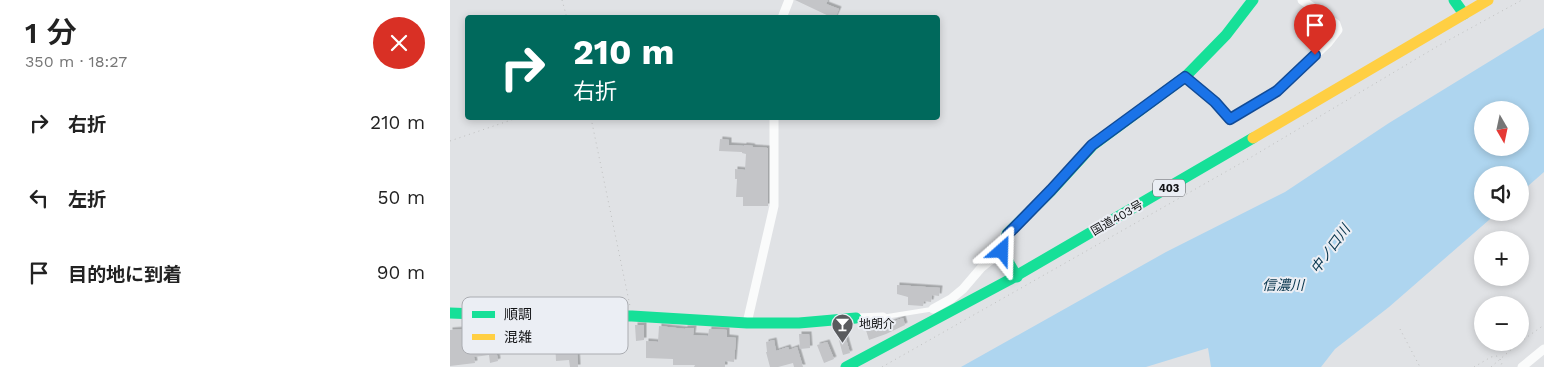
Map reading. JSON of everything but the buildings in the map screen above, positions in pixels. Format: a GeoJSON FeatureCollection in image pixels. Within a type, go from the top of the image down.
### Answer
{"type":"FeatureCollection","features":[{"type":"Feature","properties":{"kind":"main road"},"geometry":{"type":"LineString","coordinates":[[1017,277],[1002,251],[1008,234],[1092,145],[1185,77],[1226,35],[1253,0]]}},
{"type":"Feature","properties":{"kind":"main road"},"geometry":{"type":"LineString","coordinates":[[1454,0],[1464,14]]}},
{"type":"Feature","properties":{"kind":"main road","name":"国道403号"},"geometry":{"type":"LineString","coordinates":[[846,367],[1017,277],[1488,0]]}},
{"type":"Feature","properties":{"kind":"main road"},"geometry":{"type":"LineString","coordinates":[[628,316],[747,323],[799,323],[856,318]]}},
{"type":"Feature","properties":{"kind":"street"},"geometry":{"type":"LineString","coordinates":[[783,15],[789,0]]}},
{"type":"Feature","properties":{"kind":"street"},"geometry":{"type":"LineString","coordinates":[[1185,77],[1215,102],[1230,119],[1277,91],[1328,43],[1338,30],[1336,24],[1302,0]]}},
{"type":"Feature","properties":{"kind":"street"},"geometry":{"type":"LineString","coordinates":[[747,323],[774,206],[774,120]]}},
{"type":"Feature","properties":{"kind":"street"},"geometry":{"type":"LineString","coordinates":[[933,309],[952,299],[981,268],[1002,251]]}},
{"type":"Feature","properties":{"kind":"street"},"geometry":{"type":"LineString","coordinates":[[856,318],[883,317]]}},
{"type":"Feature","properties":{"kind":"street"},"geometry":{"type":"LineString","coordinates":[[1522,367],[1544,349]]}},
{"type":"Feature","properties":{"kind":"lane"},"geometry":{"type":"LineString","coordinates":[[883,317],[933,309]]}},
{"type":"Feature","properties":{"kind":"path"},"geometry":{"type":"LineString","coordinates":[[562,0],[566,15]]}},
{"type":"Feature","properties":{"kind":"path"},"geometry":{"type":"LineString","coordinates":[[882,367],[1243,162],[1438,46],[1522,0]]}},
{"type":"Feature","properties":{"kind":"path"},"geometry":{"type":"LineString","coordinates":[[450,141],[511,120]]}},
{"type":"Feature","properties":{"kind":"path"},"geometry":{"type":"LineString","coordinates":[[591,120],[632,316]]}},
{"type":"Feature","properties":{"kind":"path"},"geometry":{"type":"LineString","coordinates":[[1529,336],[1544,325]]}},
{"type":"Feature","properties":{"kind":"path"},"geometry":{"type":"LineString","coordinates":[[1400,329],[1420,367]]}},
{"type":"Feature","properties":{"kind":"path"},"geometry":{"type":"LineString","coordinates":[[1491,367],[1509,351]]}},
{"type":"Feature","properties":{"kind":"path"},"geometry":{"type":"LineString","coordinates":[[1474,367],[1491,357],[1497,356],[1502,363],[1500,367]]}},
{"type":"Feature","properties":{"kind":"water","name":"信濃川"},"geometry":{"type":"Polygon","coordinates":[[[1544,28],[1544,172],[1529,185],[1529,166],[1474,166],[1474,221],[1488,221],[1474,231],[1474,233],[1389,307],[1335,349],[1321,367],[1211,367],[1208,348],[1146,367],[961,367],[1166,252],[1285,192],[1389,123],[1544,28]]]}},
{"type":"Feature","properties":{"kind":"traffic: fast"},"geometry":{"type":"LineString","coordinates":[[1017,277],[1002,251],[1007,234],[1051,191],[1093,145],[1185,77],[1226,35],[1253,0]]}},
{"type":"Feature","properties":{"kind":"traffic: fast"},"geometry":{"type":"LineString","coordinates":[[1454,0],[1464,14]]}},
{"type":"Feature","properties":{"kind":"traffic: fast"},"geometry":{"type":"LineString","coordinates":[[846,367],[1009,280],[1253,138]]}},
{"type":"Feature","properties":{"kind":"traffic: fast"},"geometry":{"type":"LineString","coordinates":[[450,313],[462,313]]}},
{"type":"Feature","properties":{"kind":"traffic: fast"},"geometry":{"type":"LineString","coordinates":[[628,316],[747,323],[799,323],[856,318]]}},
{"type":"Feature","properties":{"kind":"traffic: slow"},"geometry":{"type":"LineString","coordinates":[[1253,138],[1488,0]]}},
{"type":"Feature","properties":{"kind":"place","name":"地朗介"},"geometry":{"type":"Point","coordinates":[843,343]}},
{"type":"Feature","properties":{"kind":"route"},"geometry":{"type":"LineString","coordinates":[[1002,251],[1008,234],[1092,145],[1185,77],[1215,102],[1230,119],[1277,91],[1315,55]]}},
{"type":"Feature","properties":{"kind":"water label","name":"中ノ口川"},"geometry":{"type":"Point","coordinates":[1330,249]}}]}
